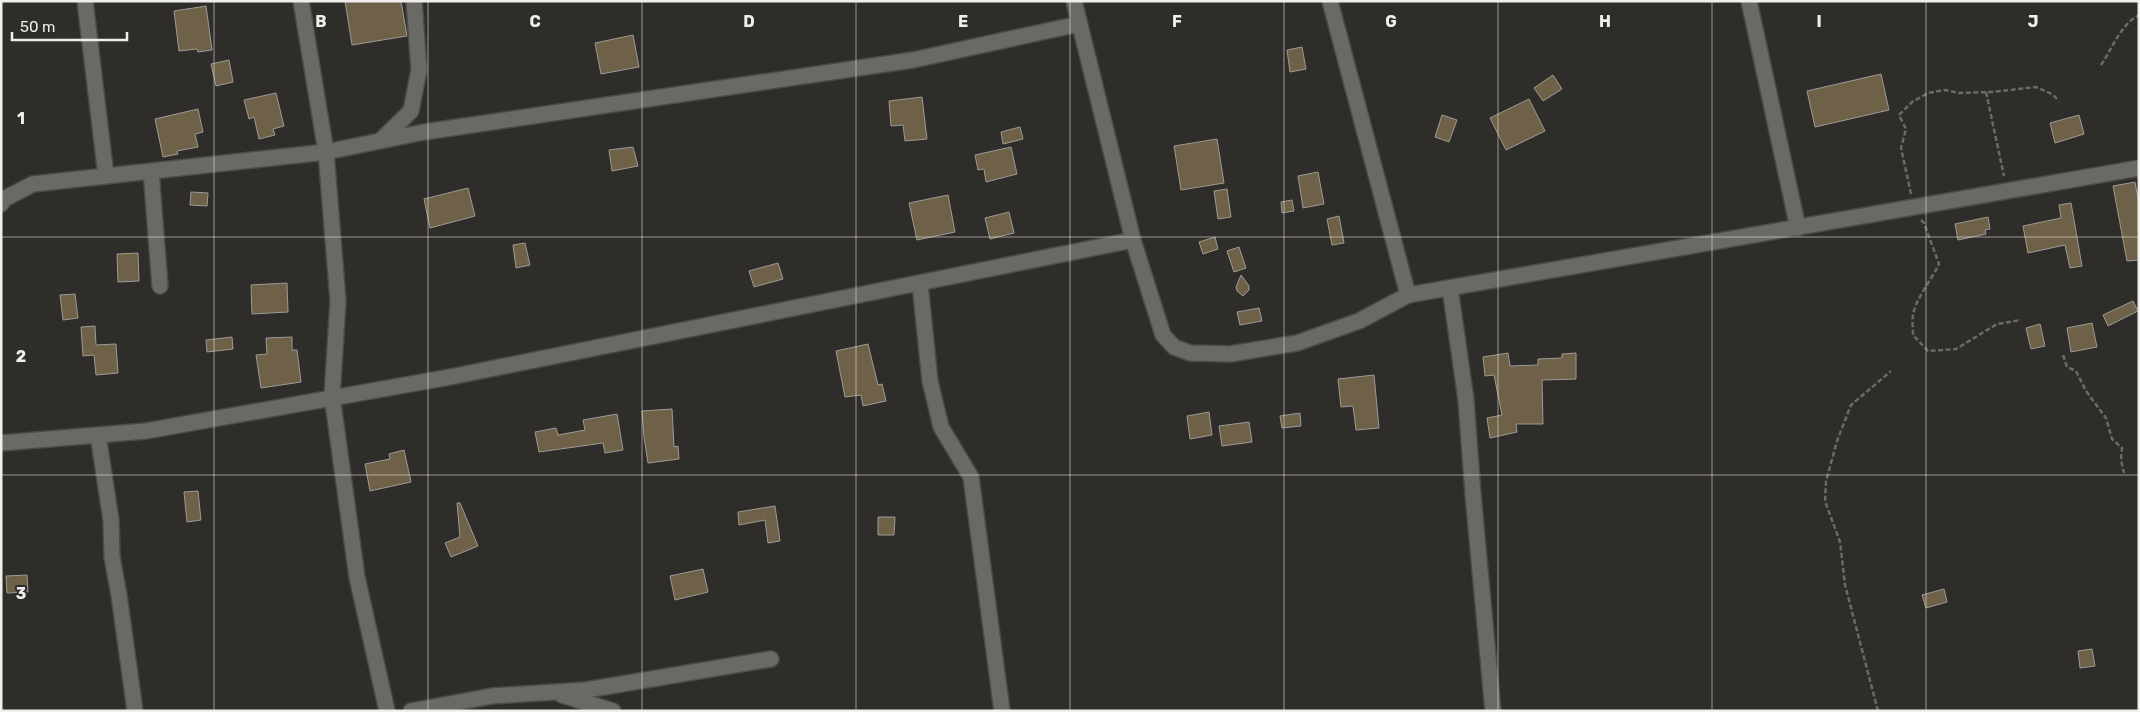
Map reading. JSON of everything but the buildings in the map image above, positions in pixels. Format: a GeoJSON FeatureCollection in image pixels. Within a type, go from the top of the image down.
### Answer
{"type":"FeatureCollection","features":[{"type":"Feature","properties":{"kind":"street"},"geometry":{"type":"LineString","coordinates":[[85,1],[106,176]]}},
{"type":"Feature","properties":{"kind":"street"},"geometry":{"type":"LineString","coordinates":[[301,1],[326,152],[338,301],[332,396],[357,578],[387,711]]}},
{"type":"Feature","properties":{"kind":"street"},"geometry":{"type":"LineString","coordinates":[[380,141],[411,111],[419,70],[414,1]]}},
{"type":"Feature","properties":{"kind":"street"},"geometry":{"type":"LineString","coordinates":[[1074,1],[1132,240],[1163,335],[1174,347],[1190,354],[1230,354],[1297,343],[1359,321],[1408,295],[2139,168]]}},
{"type":"Feature","properties":{"kind":"street"},"geometry":{"type":"LineString","coordinates":[[1330,1],[1408,295]]}},
{"type":"Feature","properties":{"kind":"street"},"geometry":{"type":"LineString","coordinates":[[1749,1],[1798,228]]}},
{"type":"Feature","properties":{"kind":"street"},"geometry":{"type":"LineString","coordinates":[[1,204],[4,199],[33,184],[326,152],[424,132],[913,60],[1079,24]]}},
{"type":"Feature","properties":{"kind":"street"},"geometry":{"type":"LineString","coordinates":[[152,171],[160,286]]}},
{"type":"Feature","properties":{"kind":"street"},"geometry":{"type":"LineString","coordinates":[[1,443],[146,431],[332,396],[450,377],[1132,240]]}},
{"type":"Feature","properties":{"kind":"street"},"geometry":{"type":"LineString","coordinates":[[920,284],[930,382],[941,427],[971,477],[1002,711]]}},
{"type":"Feature","properties":{"kind":"street"},"geometry":{"type":"LineString","coordinates":[[1450,288],[1466,400],[1474,513],[1493,711]]}},
{"type":"Feature","properties":{"kind":"street"},"geometry":{"type":"LineString","coordinates":[[98,435],[111,520],[112,557],[120,595],[135,711]]}},
{"type":"Feature","properties":{"kind":"street"},"geometry":{"type":"LineString","coordinates":[[411,711],[492,696],[586,690],[772,659]]}},
{"type":"Feature","properties":{"kind":"street"},"geometry":{"type":"LineString","coordinates":[[552,692],[614,711]]}},
{"type":"Feature","properties":{"kind":"path"},"geometry":{"type":"LineString","coordinates":[[2100,65],[2123,28],[2131,20],[2139,16]]}},
{"type":"Feature","properties":{"kind":"path"},"geometry":{"type":"LineString","coordinates":[[2021,320],[1997,324],[1956,349],[1928,352],[1914,335],[1913,315],[1918,301],[1932,280],[1939,264],[1924,223],[1913,214],[1901,148],[1906,129],[1899,115],[1912,102],[1928,93],[1946,90],[1959,93],[2014,91],[2036,87],[2052,94],[2059,101]]}},
{"type":"Feature","properties":{"kind":"path"},"geometry":{"type":"LineString","coordinates":[[1986,92],[2005,172],[2003,183],[1996,193]]}},
{"type":"Feature","properties":{"kind":"path"},"geometry":{"type":"LineString","coordinates":[[2063,356],[2067,367],[2076,371],[2083,386],[2106,418],[2112,439],[2122,448],[2121,460],[2124,473]]}},
{"type":"Feature","properties":{"kind":"path"},"geometry":{"type":"LineString","coordinates":[[1878,711],[1845,585],[1840,542],[1825,501],[1826,481],[1836,441],[1851,405],[1891,371]]}}]}
